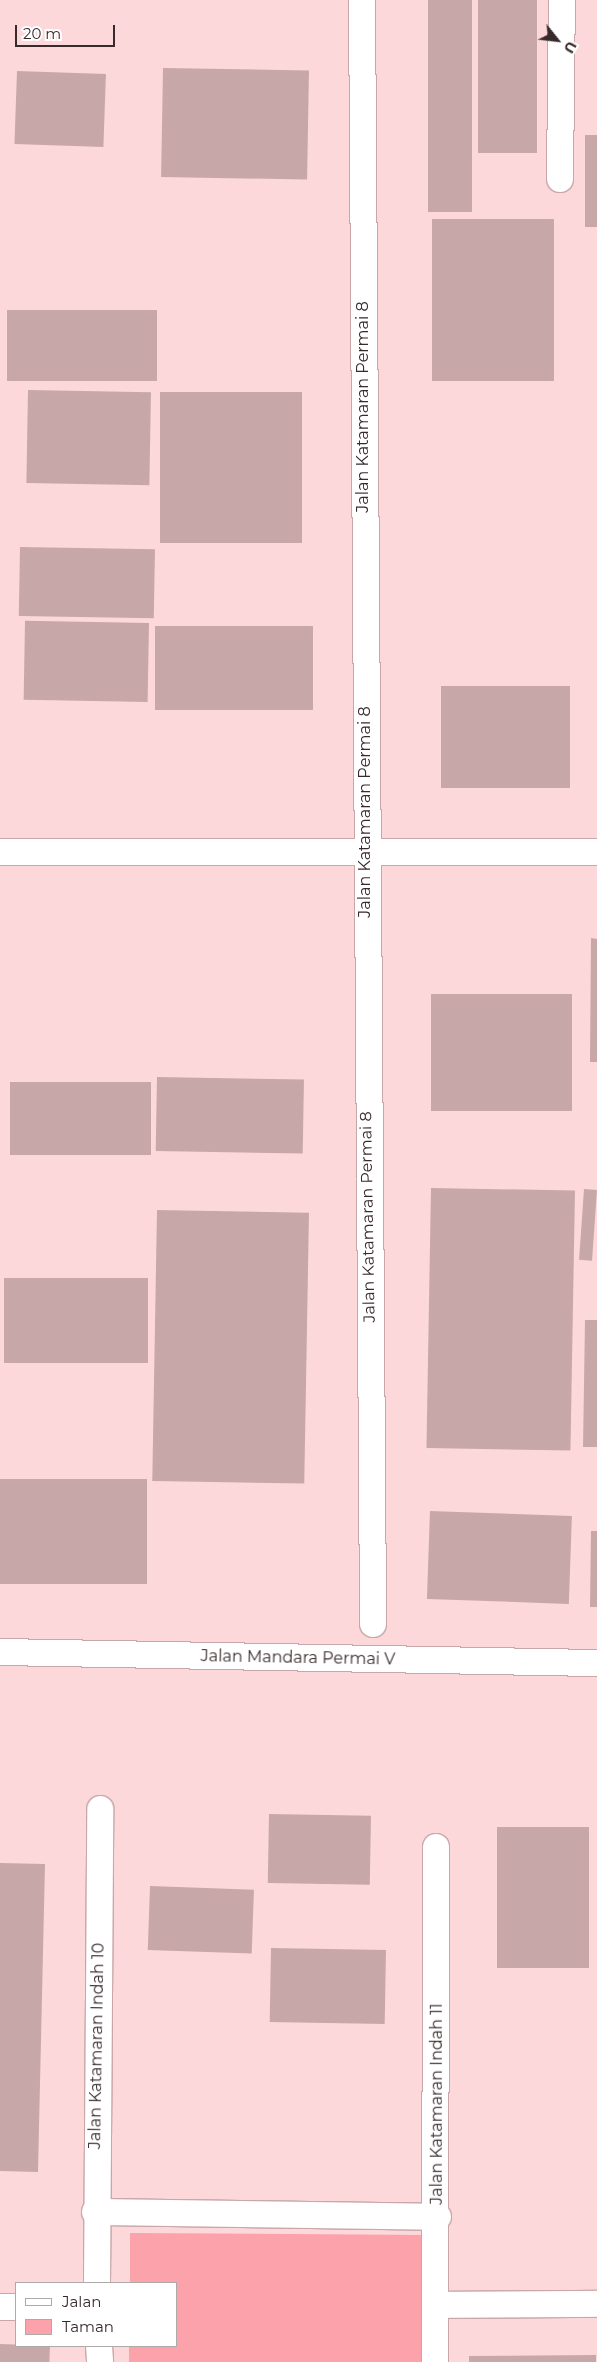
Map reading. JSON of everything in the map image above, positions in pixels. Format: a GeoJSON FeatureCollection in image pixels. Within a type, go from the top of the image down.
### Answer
{"type":"FeatureCollection","features":[{"type":"Feature","properties":{"kind":"street","name":"Jalan Katamaran Permai 8"},"geometry":{"type":"LineString","coordinates":[[362,0],[365,854],[373,1624]]}},
{"type":"Feature","properties":{"kind":"street"},"geometry":{"type":"LineString","coordinates":[[560,179],[562,0]]}},
{"type":"Feature","properties":{"kind":"street"},"geometry":{"type":"LineString","coordinates":[[0,852],[365,854],[597,852]]}},
{"type":"Feature","properties":{"kind":"street","name":"Jalan Mandara Permai V"},"geometry":{"type":"LineString","coordinates":[[0,1652],[597,1663]]}},
{"type":"Feature","properties":{"kind":"street","name":"Jalan Katamaran Indah 10"},"geometry":{"type":"LineString","coordinates":[[97,2282],[95,2212],[100,1809]]}},
{"type":"Feature","properties":{"kind":"street","name":"Jalan Katamaran Indah 11"},"geometry":{"type":"LineString","coordinates":[[435,2362],[438,2305],[436,1847]]}},
{"type":"Feature","properties":{"kind":"street"},"geometry":{"type":"LineString","coordinates":[[95,2212],[438,2217]]}},
{"type":"Feature","properties":{"kind":"street"},"geometry":{"type":"LineString","coordinates":[[438,2305],[597,2304]]}},
{"type":"Feature","properties":{"kind":"street"},"geometry":{"type":"LineString","coordinates":[[0,2307],[15,2307]]}},
{"type":"Feature","properties":{"kind":"street"},"geometry":{"type":"LineString","coordinates":[[99,2347],[100,2362]]}},
{"type":"Feature","properties":{"kind":"green space"},"geometry":{"type":"Polygon","coordinates":[[[130,2233],[426,2235],[423,2362],[129,2362],[129,2347],[178,2347],[178,2282],[130,2282],[130,2233]]]}},
{"type":"Feature","properties":{"kind":"building"},"geometry":{"type":"Polygon","coordinates":[[[428,0],[472,0],[472,212],[428,212],[428,0]]]}},
{"type":"Feature","properties":{"kind":"building"},"geometry":{"type":"Polygon","coordinates":[[[478,0],[537,0],[537,153],[478,153],[478,0]]]}},
{"type":"Feature","properties":{"kind":"building"},"geometry":{"type":"Polygon","coordinates":[[[163,68],[309,71],[307,180],[161,177],[163,68]]]}},
{"type":"Feature","properties":{"kind":"building"},"geometry":{"type":"Polygon","coordinates":[[[17,71],[106,74],[103,147],[14,144],[17,71]]]}},
{"type":"Feature","properties":{"kind":"building"},"geometry":{"type":"Polygon","coordinates":[[[585,135],[597,135],[597,227],[585,227],[585,135]]]}},
{"type":"Feature","properties":{"kind":"building"},"geometry":{"type":"Polygon","coordinates":[[[432,219],[554,219],[554,381],[432,381],[432,219]]]}},
{"type":"Feature","properties":{"kind":"building"},"geometry":{"type":"Polygon","coordinates":[[[7,310],[157,310],[157,381],[7,381],[7,310]]]}},
{"type":"Feature","properties":{"kind":"building"},"geometry":{"type":"Polygon","coordinates":[[[28,390],[151,392],[149,485],[26,483],[28,390]]]}},
{"type":"Feature","properties":{"kind":"building"},"geometry":{"type":"Polygon","coordinates":[[[160,392],[302,392],[302,543],[160,543],[160,392]]]}},
{"type":"Feature","properties":{"kind":"building"},"geometry":{"type":"Polygon","coordinates":[[[20,547],[155,549],[154,618],[19,616],[20,547]]]}},
{"type":"Feature","properties":{"kind":"building"},"geometry":{"type":"Polygon","coordinates":[[[25,621],[149,623],[148,702],[24,700],[25,621]]]}},
{"type":"Feature","properties":{"kind":"building"},"geometry":{"type":"Polygon","coordinates":[[[155,626],[313,626],[313,710],[155,710],[155,626]]]}},
{"type":"Feature","properties":{"kind":"building"},"geometry":{"type":"Polygon","coordinates":[[[441,686],[570,686],[570,788],[441,788],[441,686]]]}},
{"type":"Feature","properties":{"kind":"building"},"geometry":{"type":"Polygon","coordinates":[[[591,938],[597,939],[597,1062],[590,1062],[591,938]]]}},
{"type":"Feature","properties":{"kind":"building"},"geometry":{"type":"Polygon","coordinates":[[[431,994],[572,994],[572,1111],[431,1111],[431,994]]]}},
{"type":"Feature","properties":{"kind":"building"},"geometry":{"type":"Polygon","coordinates":[[[157,1077],[304,1080],[303,1154],[156,1151],[157,1077]]]}},
{"type":"Feature","properties":{"kind":"building"},"geometry":{"type":"Polygon","coordinates":[[[10,1082],[151,1082],[151,1155],[10,1155],[10,1082]]]}},
{"type":"Feature","properties":{"kind":"building"},"geometry":{"type":"Polygon","coordinates":[[[431,1188],[575,1191],[570,1450],[426,1448],[431,1188]]]}},
{"type":"Feature","properties":{"kind":"building"},"geometry":{"type":"Polygon","coordinates":[[[584,1189],[597,1190],[592,1261],[579,1260],[584,1189]]]}},
{"type":"Feature","properties":{"kind":"building"},"geometry":{"type":"Polygon","coordinates":[[[157,1210],[309,1213],[304,1484],[152,1481],[157,1210]]]}},
{"type":"Feature","properties":{"kind":"building"},"geometry":{"type":"Polygon","coordinates":[[[4,1278],[148,1278],[148,1363],[4,1363],[4,1278]]]}},
{"type":"Feature","properties":{"kind":"building"},"geometry":{"type":"Polygon","coordinates":[[[585,1320],[597,1320],[597,1447],[583,1447],[585,1320]]]}},
{"type":"Feature","properties":{"kind":"building"},"geometry":{"type":"Polygon","coordinates":[[[0,1479],[147,1479],[147,1584],[0,1584],[0,1479]]]}},
{"type":"Feature","properties":{"kind":"building"},"geometry":{"type":"Polygon","coordinates":[[[430,1511],[572,1516],[569,1604],[427,1599],[430,1511]]]}},
{"type":"Feature","properties":{"kind":"building"},"geometry":{"type":"Polygon","coordinates":[[[591,1531],[597,1531],[597,1607],[590,1607],[591,1531]]]}},
{"type":"Feature","properties":{"kind":"building"},"geometry":{"type":"Polygon","coordinates":[[[269,1814],[371,1816],[370,1885],[268,1883],[269,1814]]]}},
{"type":"Feature","properties":{"kind":"building"},"geometry":{"type":"Polygon","coordinates":[[[497,1827],[589,1827],[589,1968],[497,1968],[497,1827]]]}},
{"type":"Feature","properties":{"kind":"building"},"geometry":{"type":"Polygon","coordinates":[[[0,1863],[45,1864],[38,2172],[0,2171],[0,1863]]]}},
{"type":"Feature","properties":{"kind":"building"},"geometry":{"type":"Polygon","coordinates":[[[150,1886],[254,1890],[252,1954],[148,1950],[150,1886]]]}},
{"type":"Feature","properties":{"kind":"building"},"geometry":{"type":"Polygon","coordinates":[[[271,1948],[386,1950],[385,2024],[270,2022],[271,1948]]]}},
{"type":"Feature","properties":{"kind":"building"},"geometry":{"type":"Polygon","coordinates":[[[0,2344],[15,2345],[15,2347],[50,2347],[49,2362],[0,2362],[0,2344]]]}},
{"type":"Feature","properties":{"kind":"building"},"geometry":{"type":"Polygon","coordinates":[[[596,2355],[596,2362],[469,2362],[469,2356],[596,2355]]]}}]}
